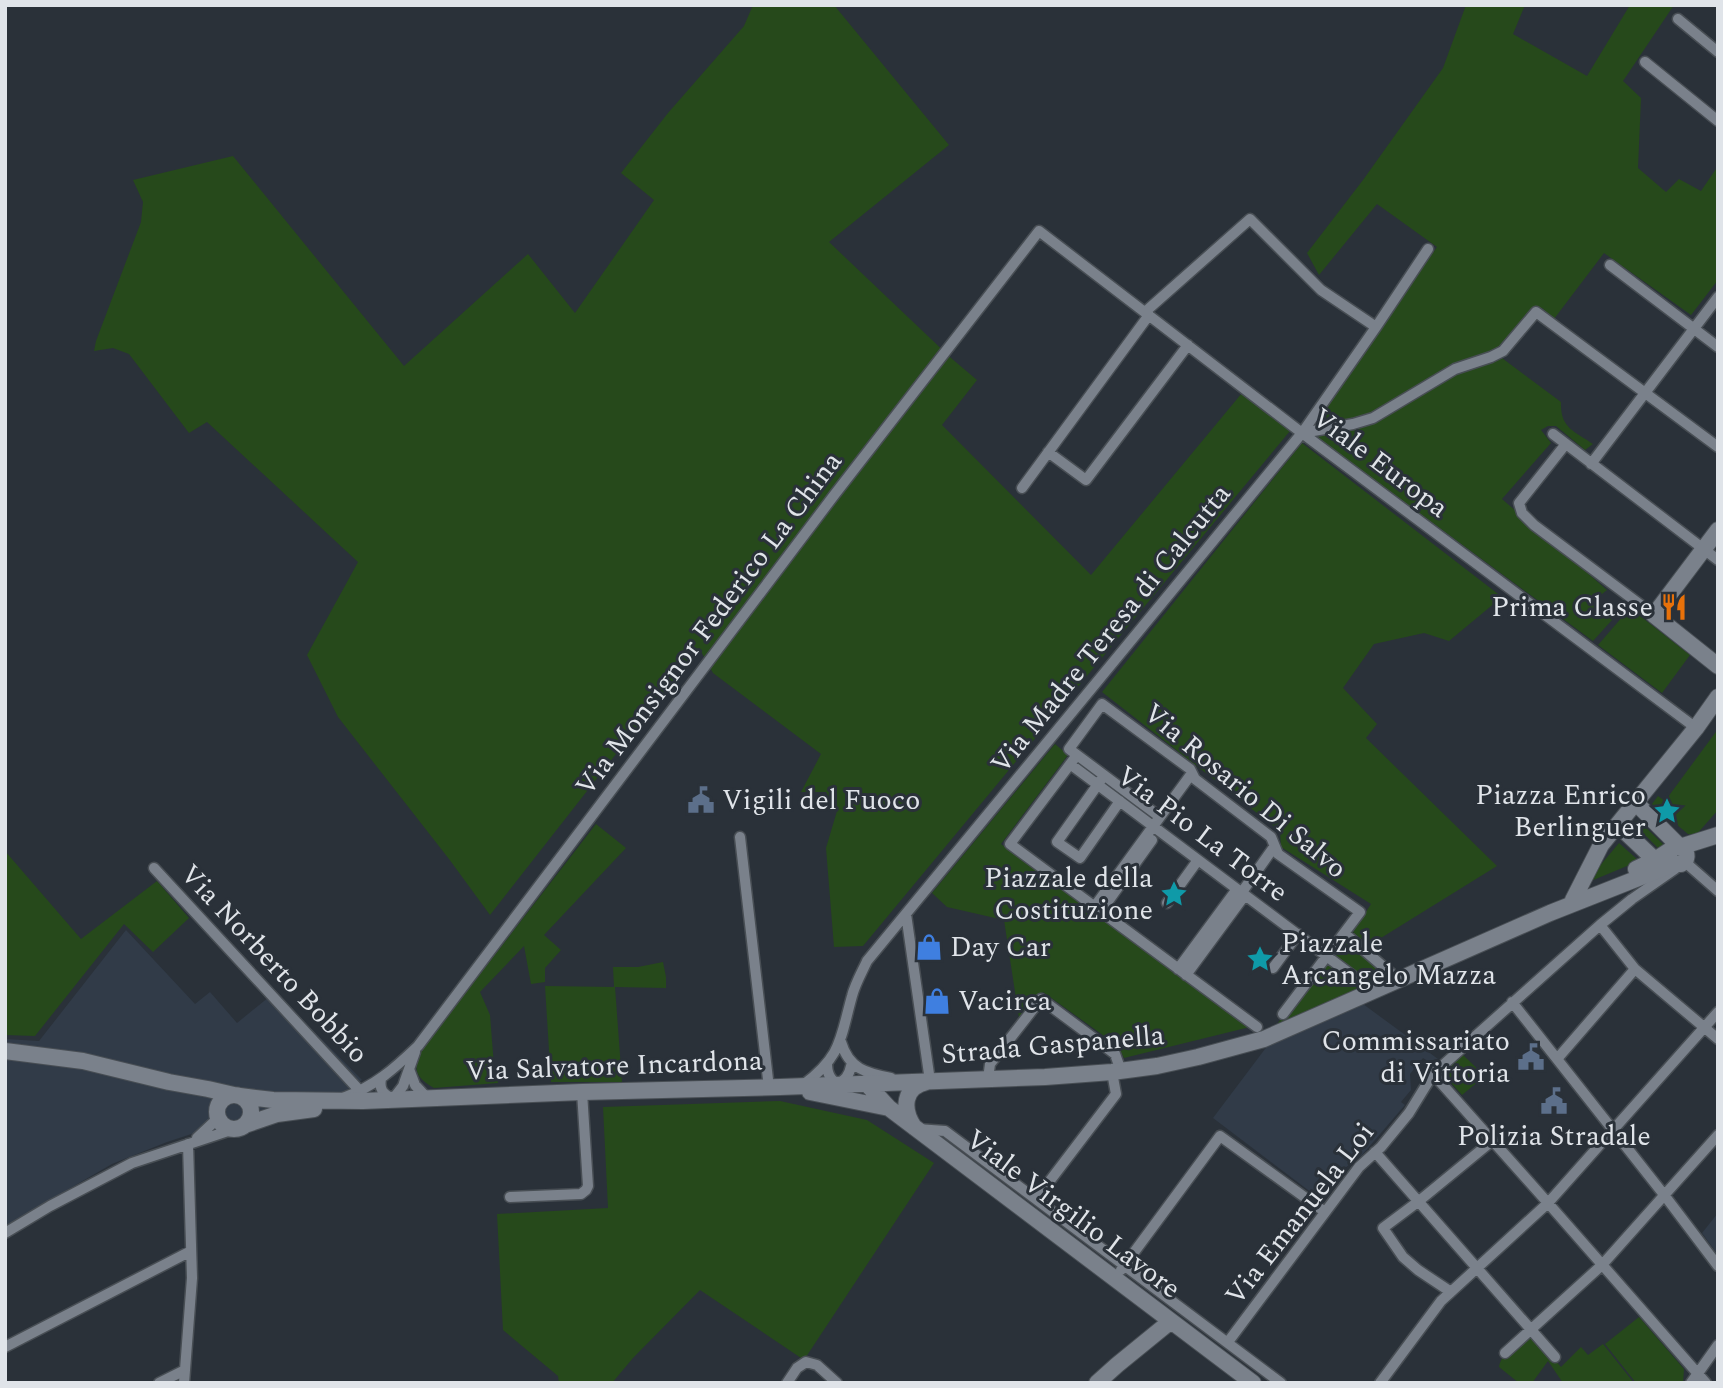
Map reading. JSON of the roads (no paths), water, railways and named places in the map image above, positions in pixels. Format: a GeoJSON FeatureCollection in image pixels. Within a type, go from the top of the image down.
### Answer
{"type":"FeatureCollection","features":[{"type":"Feature","properties":{"kind":"street"},"geometry":{"type":"LineString","coordinates":[[1678,19],[1718,52]]}},
{"type":"Feature","properties":{"kind":"street"},"geometry":{"type":"LineString","coordinates":[[1645,62],[1718,121]]}},
{"type":"Feature","properties":{"kind":"street"},"geometry":{"type":"LineString","coordinates":[[1022,488],[1147,314],[1250,219],[1321,290],[1376,327]]}},
{"type":"Feature","properties":{"kind":"street","name":"Viale Europa"},"geometry":{"type":"LineString","coordinates":[[1040,232],[1301,433],[1696,728]]}},
{"type":"Feature","properties":{"kind":"street","name":"Via Monsignor Federico La China"},"geometry":{"type":"LineString","coordinates":[[418,1046],[827,505],[1040,232]]}},
{"type":"Feature","properties":{"kind":"street","name":"Via Madre Teresa di Calcutta"},"geometry":{"type":"LineString","coordinates":[[801,1086],[827,1063],[841,1042],[853,993],[867,961],[1301,433],[1429,249]]}},
{"type":"Feature","properties":{"kind":"street"},"geometry":{"type":"LineString","coordinates":[[1610,265],[1718,347]]}},
{"type":"Feature","properties":{"kind":"street"},"geometry":{"type":"LineString","coordinates":[[1591,464],[1718,297]]}},
{"type":"Feature","properties":{"kind":"street"},"geometry":{"type":"LineString","coordinates":[[1301,433],[1353,425],[1373,418],[1454,369],[1503,351],[1536,313],[1718,447]]}},
{"type":"Feature","properties":{"kind":"street"},"geometry":{"type":"LineString","coordinates":[[1048,453],[1086,481],[1188,345]]}},
{"type":"Feature","properties":{"kind":"street"},"geometry":{"type":"LineString","coordinates":[[1553,434],[1718,560]]}},
{"type":"Feature","properties":{"kind":"street"},"geometry":{"type":"LineString","coordinates":[[1565,445],[1519,503],[1522,513],[1718,666]]}},
{"type":"Feature","properties":{"kind":"street"},"geometry":{"type":"LineString","coordinates":[[1654,615],[1718,530]]}},
{"type":"Feature","properties":{"kind":"street"},"geometry":{"type":"LineString","coordinates":[[1573,900],[1601,845],[1718,697]]}},
{"type":"Feature","properties":{"kind":"street","name":"Via Rosario Di Salvo"},"geometry":{"type":"LineString","coordinates":[[1074,759],[1069,749],[1102,704],[1190,769],[1195,779],[1271,837],[1278,854],[1360,912],[1344,933]]}},
{"type":"Feature","properties":{"kind":"street"},"geometry":{"type":"LineString","coordinates":[[1157,824],[1074,759],[1010,844],[1256,1027]]}},
{"type":"Feature","properties":{"kind":"street"},"geometry":{"type":"LineString","coordinates":[[1098,909],[1192,773]]}},
{"type":"Feature","properties":{"kind":"street"},"geometry":{"type":"LineString","coordinates":[[1101,780],[1058,842],[1080,858],[1120,802]]}},
{"type":"Feature","properties":{"kind":"street","name":"Via Pio La Torre"},"geometry":{"type":"LineString","coordinates":[[1101,780],[1120,802],[1157,824],[1198,860],[1373,991]]}},
{"type":"Feature","properties":{"kind":"street"},"geometry":{"type":"LineString","coordinates":[[1636,803],[1676,858]]}},
{"type":"Feature","properties":{"kind":"street"},"geometry":{"type":"LineString","coordinates":[[1676,858],[1713,839],[1718,824]]}},
{"type":"Feature","properties":{"kind":"street"},"geometry":{"type":"LineString","coordinates":[[1618,825],[1676,858],[1718,891]]}},
{"type":"Feature","properties":{"kind":"street"},"geometry":{"type":"LineString","coordinates":[[740,837],[774,1087],[889,1108]]}},
{"type":"Feature","properties":{"kind":"street"},"geometry":{"type":"LineString","coordinates":[[1182,972],[1274,847]]}},
{"type":"Feature","properties":{"kind":"street","name":"Strada Gaspanella"},"geometry":{"type":"LineString","coordinates":[[866,1083],[1045,1077],[1117,1071],[1198,1057],[1264,1039],[1676,858]]}},
{"type":"Feature","properties":{"kind":"street","name":"Strada Gaspanella"},"geometry":{"type":"LineString","coordinates":[[1550,913],[1573,900],[1676,858]]}},
{"type":"Feature","properties":{"kind":"street","name":"Via Emanuela Loi"},"geometry":{"type":"LineString","coordinates":[[1228,1342],[1359,1167],[1376,1152],[1409,1113],[1433,1074],[1676,858]]}},
{"type":"Feature","properties":{"kind":"street"},"geometry":{"type":"LineString","coordinates":[[1167,903],[1198,860]]}},
{"type":"Feature","properties":{"kind":"street","name":"Via Norberto Bobbio"},"geometry":{"type":"LineString","coordinates":[[154,868],[361,1096]]}},
{"type":"Feature","properties":{"kind":"street"},"geometry":{"type":"LineString","coordinates":[[1608,890],[1617,911]]}},
{"type":"Feature","properties":{"kind":"street"},"geometry":{"type":"LineString","coordinates":[[906,914],[930,1081],[914,1088],[906,1103],[906,1112],[916,1129],[945,1131],[1037,1199],[1120,1272],[1228,1342],[1281,1383]]}},
{"type":"Feature","properties":{"kind":"street"},"geometry":{"type":"LineString","coordinates":[[1600,925],[1634,968],[1718,1039]]}},
{"type":"Feature","properties":{"kind":"street"},"geometry":{"type":"LineString","coordinates":[[1283,1014],[1344,933],[1399,980]]}},
{"type":"Feature","properties":{"kind":"street"},"geometry":{"type":"LineString","coordinates":[[1273,968],[1297,934]]}},
{"type":"Feature","properties":{"kind":"street"},"geometry":{"type":"LineString","coordinates":[[1557,1059],[1634,968]]}},
{"type":"Feature","properties":{"kind":"street"},"geometry":{"type":"LineString","coordinates":[[988,1079],[990,1064],[1041,999],[1115,1054],[1116,1094],[1037,1199]]}},
{"type":"Feature","properties":{"kind":"street"},"geometry":{"type":"LineString","coordinates":[[1512,1002],[1718,1266]]}},
{"type":"Feature","properties":{"kind":"street"},"geometry":{"type":"LineString","coordinates":[[1380,1383],[1441,1301],[1548,1203],[1718,1012]]}},
{"type":"Feature","properties":{"kind":"street"},"geometry":{"type":"LineString","coordinates":[[827,1063],[827,1072],[837,1085],[850,1074],[841,1042]]}},
{"type":"Feature","properties":{"kind":"street"},"geometry":{"type":"LineString","coordinates":[[381,1079],[382,1091],[393,1100],[403,1086],[418,1046]]}},
{"type":"Feature","properties":{"kind":"street"},"geometry":{"type":"LineString","coordinates":[[5,1233],[132,1163],[277,1114],[361,1096],[418,1046]]}},
{"type":"Feature","properties":{"kind":"street"},"geometry":{"type":"LineString","coordinates":[[5,1051],[83,1061],[237,1096],[245,1099],[250,1109],[248,1121],[239,1127],[223,1125],[217,1112],[197,1093],[169,1082]]}},
{"type":"Feature","properties":{"kind":"street"},"geometry":{"type":"LineString","coordinates":[[849,1063],[870,1073],[908,1082]]}},
{"type":"Feature","properties":{"kind":"street"},"geometry":{"type":"LineString","coordinates":[[849,1063],[866,1083]]}},
{"type":"Feature","properties":{"kind":"street"},"geometry":{"type":"LineString","coordinates":[[410,1069],[415,1085],[427,1098]]}},
{"type":"Feature","properties":{"kind":"street"},"geometry":{"type":"LineString","coordinates":[[1433,1074],[1602,1265],[1694,1378],[1706,1383]]}},
{"type":"Feature","properties":{"kind":"street","name":"Via Salvatore Incardona"},"geometry":{"type":"LineString","coordinates":[[361,1096],[393,1100],[582,1091],[866,1083]]}},
{"type":"Feature","properties":{"kind":"street","name":"Viale Virgilio Lavore"},"geometry":{"type":"LineString","coordinates":[[866,1083],[889,1108],[916,1129],[1120,1272],[1171,1321],[1253,1383]]}},
{"type":"Feature","properties":{"kind":"street"},"geometry":{"type":"LineString","coordinates":[[510,1196],[581,1194],[586,1191],[582,1091]]}},
{"type":"Feature","properties":{"kind":"street"},"geometry":{"type":"LineString","coordinates":[[190,1143],[214,1122],[223,1100],[237,1096],[273,1100],[338,1100],[361,1096]]}},
{"type":"Feature","properties":{"kind":"street"},"geometry":{"type":"LineString","coordinates":[[1505,1353],[1602,1265],[1718,1135]]}},
{"type":"Feature","properties":{"kind":"street"},"geometry":{"type":"LineString","coordinates":[[1120,1272],[1220,1136],[1325,1212]]}},
{"type":"Feature","properties":{"kind":"street"},"geometry":{"type":"LineString","coordinates":[[1451,1292],[1418,1270],[1403,1256],[1383,1228],[1492,1141]]}},
{"type":"Feature","properties":{"kind":"street"},"geometry":{"type":"LineString","coordinates":[[184,1383],[192,1278],[190,1143]]}},
{"type":"Feature","properties":{"kind":"street"},"geometry":{"type":"LineString","coordinates":[[1376,1152],[1555,1357]]}},
{"type":"Feature","properties":{"kind":"street"},"geometry":{"type":"LineString","coordinates":[[5,1347],[191,1251]]}},
{"type":"Feature","properties":{"kind":"street"},"geometry":{"type":"LineString","coordinates":[[1097,1383],[1171,1321]]}},
{"type":"Feature","properties":{"kind":"street"},"geometry":{"type":"LineString","coordinates":[[1694,1378],[1718,1345]]}},
{"type":"Feature","properties":{"kind":"street"},"geometry":{"type":"LineString","coordinates":[[787,1383],[797,1368],[806,1363],[817,1365],[837,1383]]}},
{"type":"Feature","properties":{"kind":"street"},"geometry":{"type":"LineString","coordinates":[[159,1383],[185,1370]]}},
{"type":"Feature","properties":{"kind":"place","name":"Prima Classe"},"geometry":{"type":"Point","coordinates":[1674,607]}},
{"type":"Feature","properties":{"kind":"place","name":"Vigili del Fuoco"},"geometry":{"type":"Point","coordinates":[701,800]}},
{"type":"Feature","properties":{"kind":"place","name":"Piazza Enrico Berlinguer"},"geometry":{"type":"Point","coordinates":[1667,811]}},
{"type":"Feature","properties":{"kind":"place","name":"Piazzale della Costituzione"},"geometry":{"type":"Point","coordinates":[1174,894]}},
{"type":"Feature","properties":{"kind":"place","name":"Day Car"},"geometry":{"type":"Point","coordinates":[929,947]}},
{"type":"Feature","properties":{"kind":"place","name":"Piazzale Arcangelo Mazza"},"geometry":{"type":"Point","coordinates":[1260,959]}},
{"type":"Feature","properties":{"kind":"place","name":"Vacirca"},"geometry":{"type":"Point","coordinates":[937,1001]}},
{"type":"Feature","properties":{"kind":"place","name":"Commissariato di Vittoria"},"geometry":{"type":"Point","coordinates":[1531,1057]}},
{"type":"Feature","properties":{"kind":"place","name":"Polizia Stradale"},"geometry":{"type":"Point","coordinates":[1554,1101]}}]}
